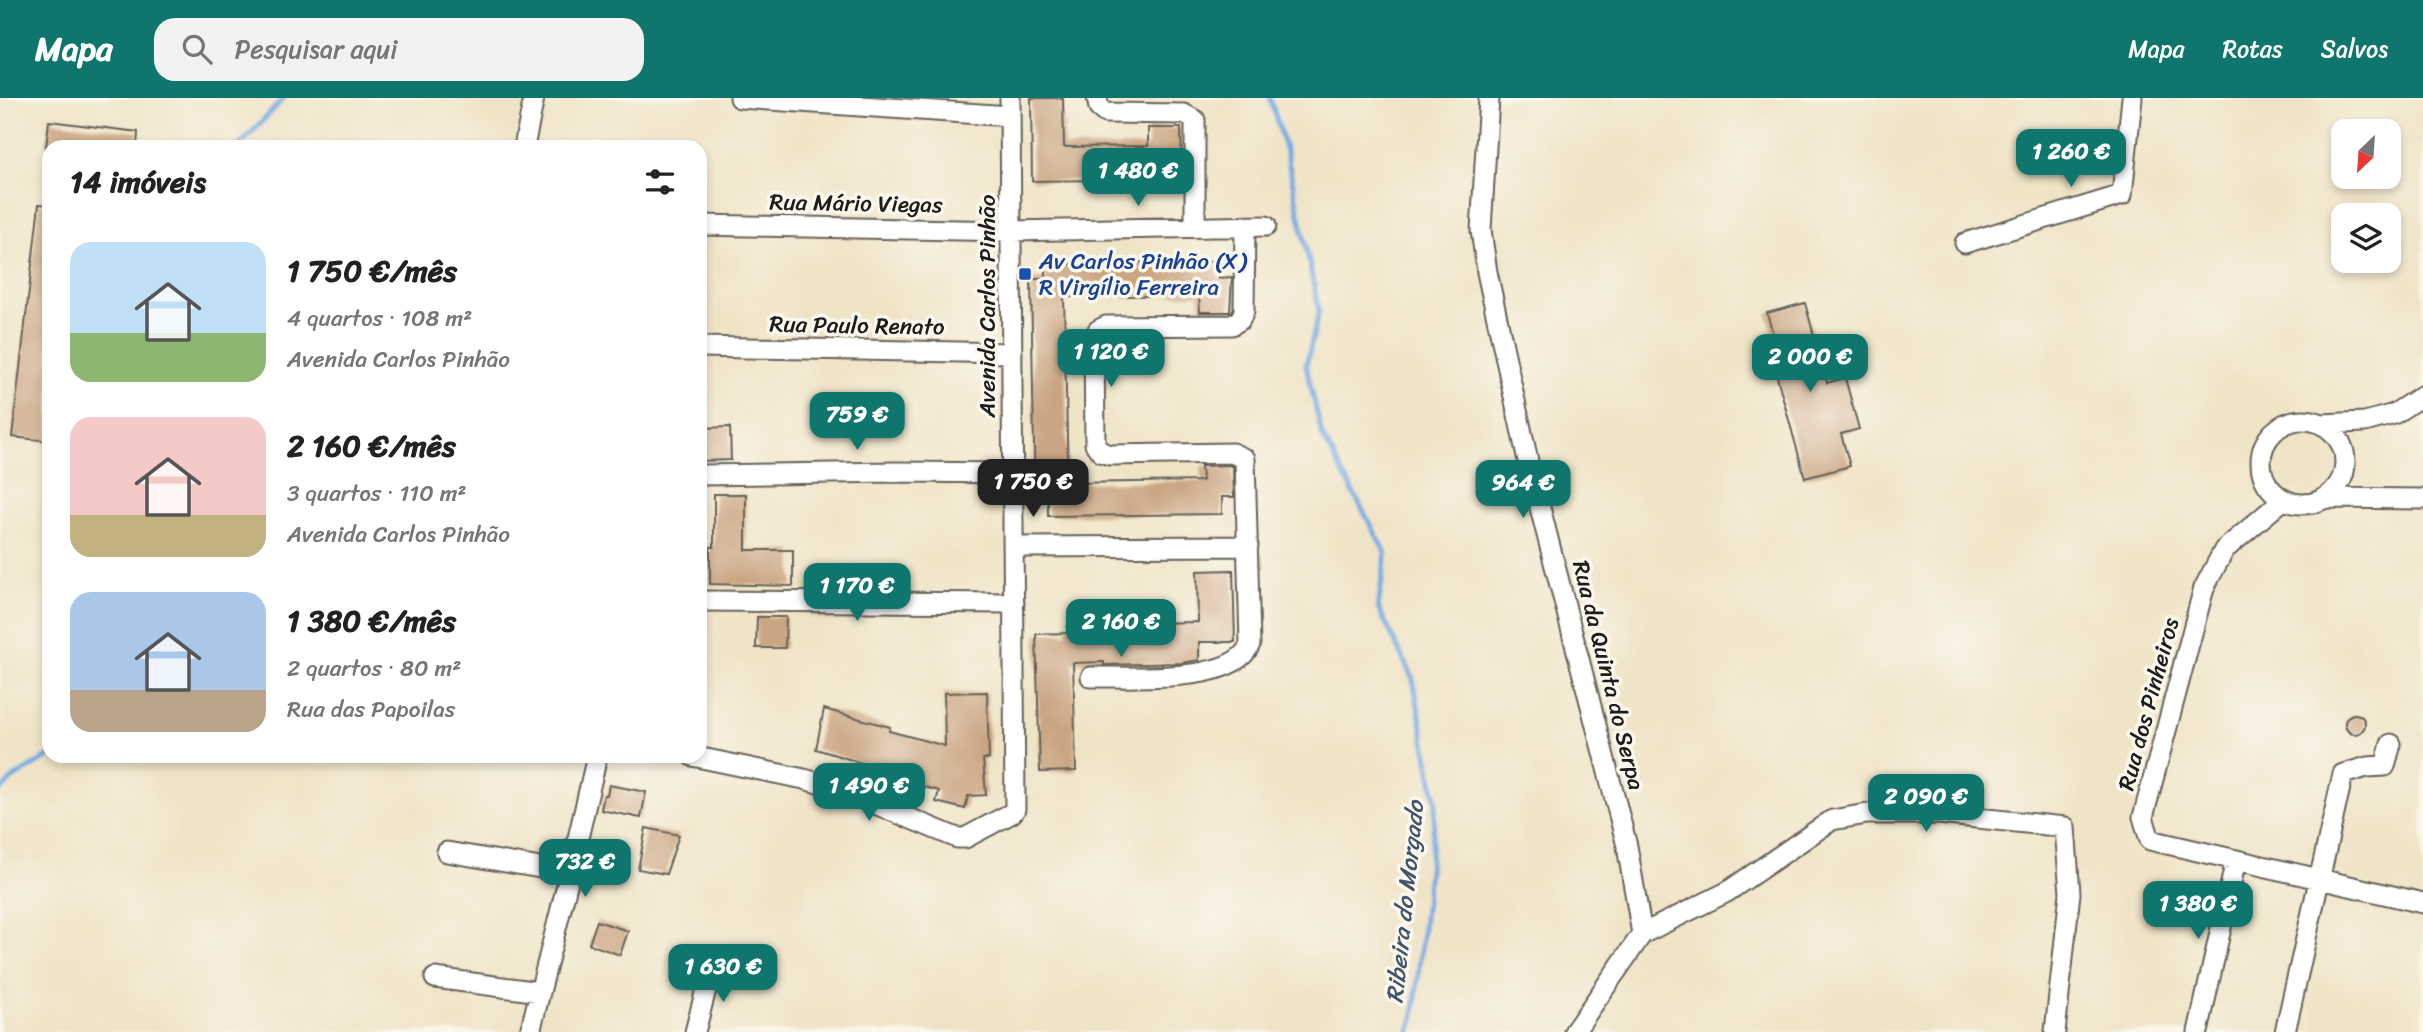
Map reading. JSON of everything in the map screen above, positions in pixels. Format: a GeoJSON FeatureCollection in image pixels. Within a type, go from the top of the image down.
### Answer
{"type":"FeatureCollection","features":[{"type":"Feature","properties":{"kind":"street"},"geometry":{"type":"LineString","coordinates":[[525,140],[534,98]]}},
{"type":"Feature","properties":{"kind":"street"},"geometry":{"type":"LineString","coordinates":[[740,98],[1010,107]]}},
{"type":"Feature","properties":{"kind":"street"},"geometry":{"type":"LineString","coordinates":[[1097,98],[1099,108],[1105,113],[1184,114],[1195,120],[1195,227]]}},
{"type":"Feature","properties":{"kind":"street","name":"Rua da Quinta do Serpa"},"geometry":{"type":"LineString","coordinates":[[1489,98],[1481,230],[1487,272],[1528,461],[1627,846],[1642,934]]}},
{"type":"Feature","properties":{"kind":"street"},"geometry":{"type":"LineString","coordinates":[[1965,243],[2122,195],[2132,98]]}},
{"type":"Feature","properties":{"kind":"street","name":"Avenida Carlos Pinhão"},"geometry":{"type":"LineString","coordinates":[[707,759],[839,789],[957,838],[965,838],[989,826],[1012,813],[1016,807],[1010,107]]}},
{"type":"Feature","properties":{"kind":"street","name":"Rua Mário Viegas"},"geometry":{"type":"LineString","coordinates":[[707,225],[1011,231],[1266,226]]}},
{"type":"Feature","properties":{"kind":"street"},"geometry":{"type":"LineString","coordinates":[[1091,677],[1196,674],[1241,659],[1250,644],[1247,463],[1242,456],[1232,453],[1110,455],[1097,448],[1094,339],[1098,330],[1106,326],[1237,323],[1244,311],[1245,226]]}},
{"type":"Feature","properties":{"kind":"street","name":"Rua Paulo Renato"},"geometry":{"type":"LineString","coordinates":[[707,347],[1012,353]]}},
{"type":"Feature","properties":{"kind":"street"},"geometry":{"type":"LineString","coordinates":[[2394,414],[2423,395]]}},
{"type":"Feature","properties":{"kind":"street"},"geometry":{"type":"LineString","coordinates":[[2321,424],[2339,441],[2344,453],[2345,465],[2336,488],[2325,498],[2312,504],[2283,500],[2263,479],[2260,465],[2262,450],[2274,432],[2292,421],[2307,420],[2321,424],[2365,422],[2394,414],[2423,415]]}},
{"type":"Feature","properties":{"kind":"street"},"geometry":{"type":"LineString","coordinates":[[707,475],[1013,473]]}},
{"type":"Feature","properties":{"kind":"street"},"geometry":{"type":"LineString","coordinates":[[2325,498],[2423,499]]}},
{"type":"Feature","properties":{"kind":"street","name":"Rua dos Pinheiros"},"geometry":{"type":"LineString","coordinates":[[2283,500],[2224,551],[2204,588],[2143,817],[2150,840],[2423,903]]}},
{"type":"Feature","properties":{"kind":"street"},"geometry":{"type":"LineString","coordinates":[[1013,547],[1248,546]]}},
{"type":"Feature","properties":{"kind":"street"},"geometry":{"type":"LineString","coordinates":[[707,601],[1014,603]]}},
{"type":"Feature","properties":{"kind":"street"},"geometry":{"type":"LineString","coordinates":[[2285,1032],[2343,774],[2367,767],[2385,766],[2391,744]]}},
{"type":"Feature","properties":{"kind":"street"},"geometry":{"type":"LineString","coordinates":[[530,1032],[595,763]]}},
{"type":"Feature","properties":{"kind":"street"},"geometry":{"type":"LineString","coordinates":[[1574,1032],[1642,934],[1727,891],[1832,820],[1867,814],[1938,814],[2065,827],[2070,893],[2055,1032]]}},
{"type":"Feature","properties":{"kind":"street"},"geometry":{"type":"LineString","coordinates":[[447,852],[570,873]]}},
{"type":"Feature","properties":{"kind":"street"},"geometry":{"type":"LineString","coordinates":[[2199,1032],[2236,860]]}},
{"type":"Feature","properties":{"kind":"street"},"geometry":{"type":"LineString","coordinates":[[695,1032],[712,966]]}},
{"type":"Feature","properties":{"kind":"street"},"geometry":{"type":"LineString","coordinates":[[435,978],[540,992]]}},
{"type":"Feature","properties":{"kind":"building"},"geometry":{"type":"Polygon","coordinates":[[[1031,98],[1063,98],[1064,147],[1148,146],[1148,128],[1181,128],[1182,162],[1168,162],[1168,179],[1032,181],[1031,98]]]}},
{"type":"Feature","properties":{"kind":"building"},"geometry":{"type":"Polygon","coordinates":[[[49,121],[138,132],[137,140],[47,140],[49,121]]]}},
{"type":"Feature","properties":{"kind":"building"},"geometry":{"type":"Polygon","coordinates":[[[39,204],[42,204],[42,440],[12,437],[39,204]]]}},
{"type":"Feature","properties":{"kind":"building"},"geometry":{"type":"Polygon","coordinates":[[[1219,261],[1219,278],[1232,277],[1230,312],[1200,312],[1199,295],[1064,297],[1068,483],[1202,481],[1201,466],[1229,465],[1233,467],[1234,497],[1222,497],[1222,514],[1048,516],[1048,502],[1035,502],[1031,279],[1046,279],[1046,264],[1219,261]]]}},
{"type":"Feature","properties":{"kind":"building"},"geometry":{"type":"Polygon","coordinates":[[[1805,303],[1827,383],[1845,378],[1859,429],[1841,434],[1850,466],[1805,478],[1767,341],[1774,338],[1767,313],[1805,303]]]}},
{"type":"Feature","properties":{"kind":"building"},"geometry":{"type":"Polygon","coordinates":[[[730,427],[731,460],[707,461],[707,428],[730,427]]]}},
{"type":"Feature","properties":{"kind":"building"},"geometry":{"type":"Polygon","coordinates":[[[714,494],[746,494],[746,550],[793,550],[793,586],[710,584],[710,547],[714,547],[714,494]]]}},
{"type":"Feature","properties":{"kind":"building"},"geometry":{"type":"Polygon","coordinates":[[[1233,570],[1235,642],[1199,642],[1199,660],[1181,663],[1073,663],[1076,771],[1040,772],[1036,634],[1067,633],[1067,627],[1103,627],[1103,624],[1198,622],[1197,571],[1233,570]]]}},
{"type":"Feature","properties":{"kind":"building"},"geometry":{"type":"Polygon","coordinates":[[[757,617],[786,617],[785,648],[756,648],[757,617]]]}},
{"type":"Feature","properties":{"kind":"building"},"geometry":{"type":"Polygon","coordinates":[[[987,692],[989,759],[983,759],[986,795],[968,796],[965,809],[936,802],[939,791],[903,781],[904,776],[816,749],[824,709],[945,746],[944,693],[987,692]]]}},
{"type":"Feature","properties":{"kind":"building"},"geometry":{"type":"Polygon","coordinates":[[[2355,714],[2362,717],[2365,724],[2362,731],[2355,734],[2348,731],[2345,724],[2348,717],[2355,714]]]}},
{"type":"Feature","properties":{"kind":"building"},"geometry":{"type":"Polygon","coordinates":[[[609,785],[646,792],[641,818],[601,810],[609,785]]]}},
{"type":"Feature","properties":{"kind":"building"},"geometry":{"type":"Polygon","coordinates":[[[646,828],[679,835],[666,874],[638,869],[646,828]]]}},
{"type":"Feature","properties":{"kind":"building"},"geometry":{"type":"Polygon","coordinates":[[[597,921],[628,931],[620,955],[589,944],[597,921]]]}},
{"type":"Feature","properties":{"kind":"waterway"},"geometry":{"type":"LineString","coordinates":[[245,140],[284,98]]}},
{"type":"Feature","properties":{"kind":"waterway","name":"Ribeira do Morgado"},"geometry":{"type":"LineString","coordinates":[[1270,98],[1287,155],[1319,311],[1306,365],[1322,435],[1386,553],[1378,607],[1413,679],[1436,802],[1414,1015],[1409,1032]]}},
{"type":"Feature","properties":{"kind":"waterway"},"geometry":{"type":"LineString","coordinates":[[0,791],[16,776],[42,761]]}},
{"type":"Feature","properties":{"kind":"place","name":"Av Carlos Pinhão (X) R Virgílio Ferreira"},"geometry":{"type":"Point","coordinates":[1025,274]}}]}
